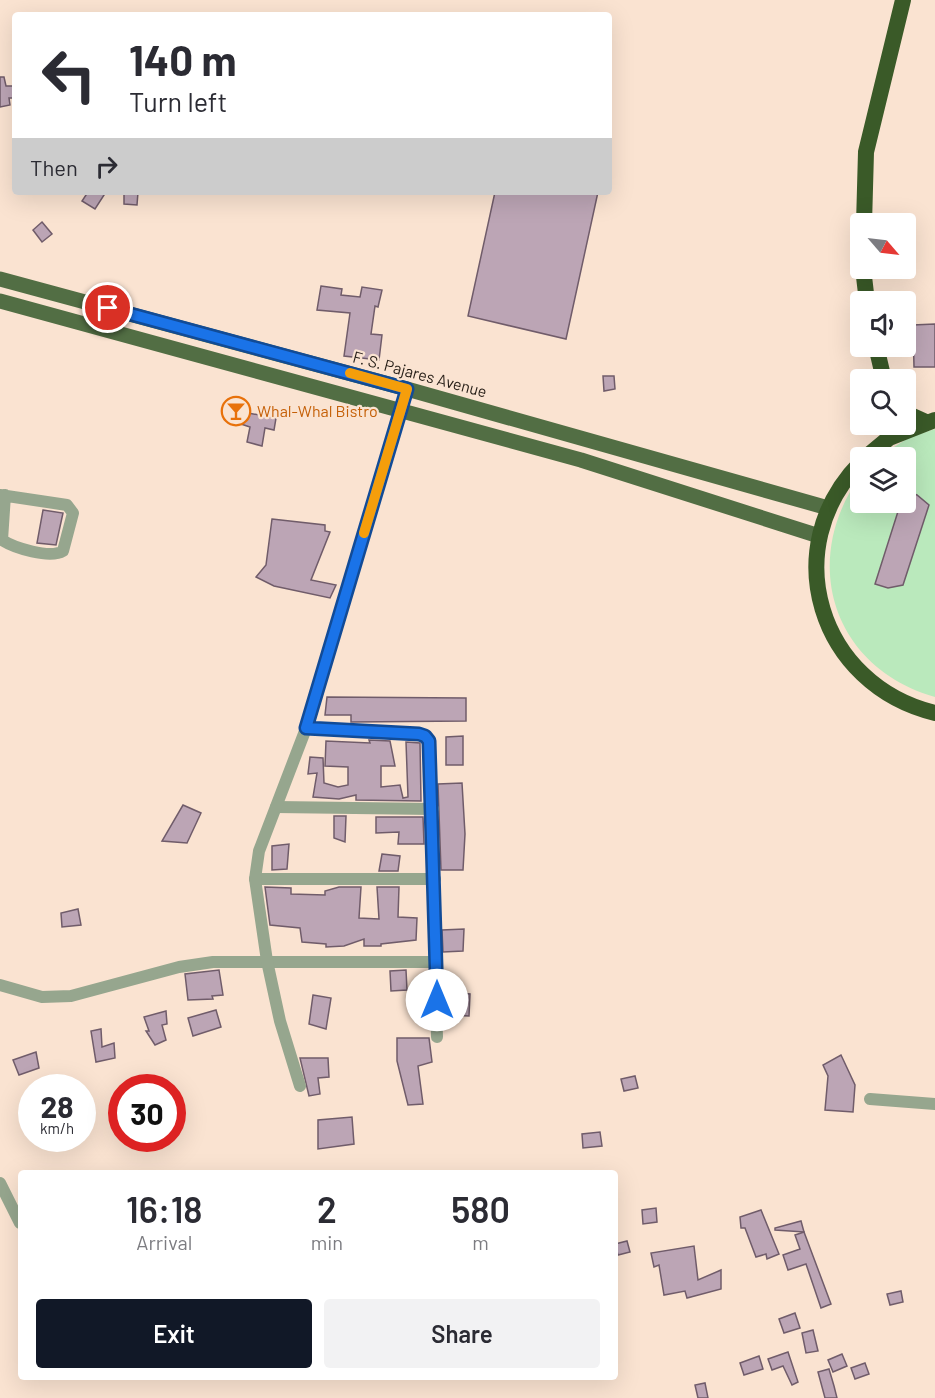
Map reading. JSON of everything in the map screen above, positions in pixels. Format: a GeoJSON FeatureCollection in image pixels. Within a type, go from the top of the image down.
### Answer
{"type":"FeatureCollection","features":[{"type":"Feature","properties":{"kind":"highway"},"geometry":{"type":"LineString","coordinates":[[864,213],[867,152],[903,0]]}},
{"type":"Feature","properties":{"kind":"highway"},"geometry":{"type":"LineString","coordinates":[[916,416],[931,421]]}},
{"type":"Feature","properties":{"kind":"highway"},"geometry":{"type":"LineString","coordinates":[[879,447],[898,434],[931,421]]}},
{"type":"Feature","properties":{"kind":"highway"},"geometry":{"type":"LineString","coordinates":[[850,473],[828,508],[819,536],[816,563],[818,590],[824,616],[835,641],[850,663],[870,682],[892,697],[935,713]]}},
{"type":"Feature","properties":{"kind":"main road","name":"F. S. Pajares Avenue"},"geometry":{"type":"LineString","coordinates":[[0,279],[407,389],[828,508]]}},
{"type":"Feature","properties":{"kind":"main road"},"geometry":{"type":"LineString","coordinates":[[0,301],[581,460],[819,536]]}},
{"type":"Feature","properties":{"kind":"main road"},"geometry":{"type":"LineString","coordinates":[[275,376],[280,354]]}},
{"type":"Feature","properties":{"kind":"street"},"geometry":{"type":"LineString","coordinates":[[300,1086],[280,1021],[267,961],[255,879],[258,851],[306,728],[407,389]]}},
{"type":"Feature","properties":{"kind":"street"},"geometry":{"type":"LineString","coordinates":[[2,495],[67,505],[73,513],[63,551],[55,555],[2,540],[2,495]]}},
{"type":"Feature","properties":{"kind":"street"},"geometry":{"type":"LineString","coordinates":[[306,728],[425,736],[430,747],[435,879],[437,1037]]}},
{"type":"Feature","properties":{"kind":"street"},"geometry":{"type":"LineString","coordinates":[[276,807],[433,809]]}},
{"type":"Feature","properties":{"kind":"street"},"geometry":{"type":"LineString","coordinates":[[255,879],[435,879]]}},
{"type":"Feature","properties":{"kind":"street"},"geometry":{"type":"LineString","coordinates":[[0,985],[42,997],[70,996],[178,967],[213,963],[437,962]]}},
{"type":"Feature","properties":{"kind":"street"},"geometry":{"type":"LineString","coordinates":[[870,1099],[935,1104]]}},
{"type":"Feature","properties":{"kind":"street"},"geometry":{"type":"LineString","coordinates":[[0,1183],[18,1219]]}},
{"type":"Feature","properties":{"kind":"green space"},"geometry":{"type":"Polygon","coordinates":[[[935,429],[935,697],[900,683],[871,662],[850,636],[836,607],[830,575],[832,541],[842,508],[850,494],[850,513],[916,513],[916,447],[894,447],[910,437],[935,429]]]}},
{"type":"Feature","properties":{"kind":"building"},"geometry":{"type":"Polygon","coordinates":[[[0,77],[4,77],[6,86],[12,86],[12,98],[9,98],[10,105],[0,107],[0,77]]]}},
{"type":"Feature","properties":{"kind":"building"},"geometry":{"type":"Polygon","coordinates":[[[86,195],[104,195],[95,209],[82,201],[86,195]]]}},
{"type":"Feature","properties":{"kind":"building"},"geometry":{"type":"Polygon","coordinates":[[[124,195],[138,195],[137,205],[124,204],[124,195]]]}},
{"type":"Feature","properties":{"kind":"building"},"geometry":{"type":"Polygon","coordinates":[[[494,195],[597,195],[566,339],[468,316],[494,195]]]}},
{"type":"Feature","properties":{"kind":"building"},"geometry":{"type":"Polygon","coordinates":[[[42,222],[52,234],[42,242],[33,230],[42,222]]]}},
{"type":"Feature","properties":{"kind":"building"},"geometry":{"type":"Polygon","coordinates":[[[321,286],[342,289],[341,295],[360,297],[362,287],[382,290],[378,307],[375,306],[371,334],[382,335],[379,360],[344,356],[350,313],[317,310],[321,286]]]}},
{"type":"Feature","properties":{"kind":"building"},"geometry":{"type":"Polygon","coordinates":[[[935,324],[935,367],[914,367],[916,325],[935,324]]]}},
{"type":"Feature","properties":{"kind":"building"},"geometry":{"type":"Polygon","coordinates":[[[603,376],[614,376],[615,389],[604,391],[603,376]]]}},
{"type":"Feature","properties":{"kind":"building"},"geometry":{"type":"Polygon","coordinates":[[[248,413],[276,418],[274,430],[265,428],[262,446],[247,442],[250,427],[241,424],[248,413]]]}},
{"type":"Feature","properties":{"kind":"building"},"geometry":{"type":"Polygon","coordinates":[[[917,495],[929,505],[903,585],[888,588],[875,584],[898,513],[916,513],[917,495]]]}},
{"type":"Feature","properties":{"kind":"building"},"geometry":{"type":"Polygon","coordinates":[[[43,510],[63,513],[56,545],[37,543],[43,510]]]}},
{"type":"Feature","properties":{"kind":"building"},"geometry":{"type":"Polygon","coordinates":[[[272,519],[325,525],[325,531],[330,532],[311,580],[336,585],[330,598],[274,586],[256,577],[266,565],[272,519]]]}},
{"type":"Feature","properties":{"kind":"building"},"geometry":{"type":"Polygon","coordinates":[[[327,697],[466,698],[466,721],[351,722],[351,715],[325,715],[327,697]]]}},
{"type":"Feature","properties":{"kind":"building"},"geometry":{"type":"Polygon","coordinates":[[[463,736],[463,765],[446,765],[446,737],[463,736]]]}},
{"type":"Feature","properties":{"kind":"building"},"geometry":{"type":"Polygon","coordinates":[[[369,740],[390,741],[395,766],[381,766],[381,787],[400,785],[403,798],[408,797],[406,742],[420,743],[421,801],[356,800],[356,795],[339,799],[313,797],[317,773],[308,774],[310,757],[323,758],[324,783],[338,787],[348,785],[348,767],[325,766],[326,741],[370,743],[369,740]]]}},
{"type":"Feature","properties":{"kind":"building"},"geometry":{"type":"Polygon","coordinates":[[[462,783],[465,834],[463,870],[441,870],[438,784],[462,783]]]}},
{"type":"Feature","properties":{"kind":"building"},"geometry":{"type":"Polygon","coordinates":[[[183,805],[201,813],[187,843],[162,841],[183,805]]]}},
{"type":"Feature","properties":{"kind":"building"},"geometry":{"type":"Polygon","coordinates":[[[334,816],[346,816],[345,842],[334,838],[334,816]]]}},
{"type":"Feature","properties":{"kind":"building"},"geometry":{"type":"Polygon","coordinates":[[[376,817],[423,817],[424,844],[398,844],[399,832],[376,833],[376,817]]]}},
{"type":"Feature","properties":{"kind":"building"},"geometry":{"type":"Polygon","coordinates":[[[289,844],[287,869],[272,870],[272,846],[289,844]]]}},
{"type":"Feature","properties":{"kind":"building"},"geometry":{"type":"Polygon","coordinates":[[[382,854],[400,856],[398,871],[379,871],[382,854]]]}},
{"type":"Feature","properties":{"kind":"building"},"geometry":{"type":"Polygon","coordinates":[[[265,887],[291,888],[291,894],[325,895],[325,891],[339,887],[361,887],[359,918],[379,919],[377,887],[399,887],[398,917],[417,918],[416,940],[381,944],[381,946],[364,946],[364,939],[344,946],[326,947],[326,944],[302,942],[300,928],[270,925],[265,887]]]}},
{"type":"Feature","properties":{"kind":"building"},"geometry":{"type":"Polygon","coordinates":[[[78,909],[81,925],[62,927],[61,913],[78,909]]]}},
{"type":"Feature","properties":{"kind":"building"},"geometry":{"type":"Polygon","coordinates":[[[464,929],[463,951],[443,952],[442,930],[464,929]]]}},
{"type":"Feature","properties":{"kind":"building"},"geometry":{"type":"Polygon","coordinates":[[[219,970],[223,995],[212,996],[213,999],[188,1000],[185,974],[219,970]]]}},
{"type":"Feature","properties":{"kind":"building"},"geometry":{"type":"Polygon","coordinates":[[[406,970],[407,990],[391,991],[390,971],[406,970]]]}},
{"type":"Feature","properties":{"kind":"building"},"geometry":{"type":"Polygon","coordinates":[[[449,992],[470,994],[469,1016],[447,1015],[449,992]]]}},
{"type":"Feature","properties":{"kind":"building"},"geometry":{"type":"Polygon","coordinates":[[[313,995],[331,998],[326,1029],[309,1024],[313,995]]]}},
{"type":"Feature","properties":{"kind":"building"},"geometry":{"type":"Polygon","coordinates":[[[216,1010],[221,1027],[193,1036],[188,1018],[216,1010]]]}},
{"type":"Feature","properties":{"kind":"building"},"geometry":{"type":"Polygon","coordinates":[[[166,1011],[167,1024],[162,1025],[166,1040],[155,1045],[146,1031],[149,1031],[144,1017],[166,1011]]]}},
{"type":"Feature","properties":{"kind":"building"},"geometry":{"type":"Polygon","coordinates":[[[101,1029],[102,1047],[114,1043],[115,1058],[96,1062],[91,1031],[101,1029]]]}},
{"type":"Feature","properties":{"kind":"building"},"geometry":{"type":"Polygon","coordinates":[[[397,1038],[429,1038],[432,1062],[418,1066],[423,1104],[408,1105],[397,1061],[397,1038]]]}},
{"type":"Feature","properties":{"kind":"building"},"geometry":{"type":"Polygon","coordinates":[[[36,1052],[39,1068],[19,1074],[13,1060],[36,1052]]]}},
{"type":"Feature","properties":{"kind":"building"},"geometry":{"type":"Polygon","coordinates":[[[841,1055],[855,1085],[853,1112],[825,1110],[828,1076],[823,1065],[841,1055]]]}},
{"type":"Feature","properties":{"kind":"building"},"geometry":{"type":"Polygon","coordinates":[[[300,1058],[328,1058],[329,1077],[318,1078],[320,1094],[309,1096],[300,1058]]]}},
{"type":"Feature","properties":{"kind":"building"},"geometry":{"type":"Polygon","coordinates":[[[635,1076],[638,1088],[624,1091],[621,1079],[635,1076]]]}},
{"type":"Feature","properties":{"kind":"building"},"geometry":{"type":"Polygon","coordinates":[[[352,1117],[354,1144],[318,1149],[318,1120],[352,1117]]]}},
{"type":"Feature","properties":{"kind":"building"},"geometry":{"type":"Polygon","coordinates":[[[600,1132],[602,1146],[583,1148],[582,1134],[600,1132]]]}},
{"type":"Feature","properties":{"kind":"building"},"geometry":{"type":"Polygon","coordinates":[[[656,1208],[657,1222],[643,1224],[642,1210],[656,1208]]]}},
{"type":"Feature","properties":{"kind":"building"},"geometry":{"type":"Polygon","coordinates":[[[761,1210],[779,1254],[767,1259],[766,1254],[756,1257],[745,1228],[741,1228],[740,1217],[761,1210]]]}},
{"type":"Feature","properties":{"kind":"building"},"geometry":{"type":"Polygon","coordinates":[[[801,1221],[804,1232],[775,1230],[775,1228],[801,1221]]]}},
{"type":"Feature","properties":{"kind":"building"},"geometry":{"type":"Polygon","coordinates":[[[804,1232],[831,1304],[821,1308],[806,1264],[788,1270],[783,1255],[800,1249],[795,1235],[804,1232]]]}},
{"type":"Feature","properties":{"kind":"building"},"geometry":{"type":"Polygon","coordinates":[[[627,1241],[630,1252],[618,1255],[618,1243],[627,1241]]]}},
{"type":"Feature","properties":{"kind":"building"},"geometry":{"type":"Polygon","coordinates":[[[694,1246],[698,1280],[721,1270],[721,1289],[687,1298],[685,1291],[664,1295],[659,1265],[654,1267],[651,1253],[694,1246]]]}},
{"type":"Feature","properties":{"kind":"building"},"geometry":{"type":"Polygon","coordinates":[[[901,1291],[903,1302],[890,1305],[887,1294],[901,1291]]]}},
{"type":"Feature","properties":{"kind":"building"},"geometry":{"type":"Polygon","coordinates":[[[795,1313],[800,1328],[784,1333],[779,1319],[795,1313]]]}},
{"type":"Feature","properties":{"kind":"building"},"geometry":{"type":"Polygon","coordinates":[[[813,1330],[818,1351],[806,1353],[802,1333],[813,1330]]]}},
{"type":"Feature","properties":{"kind":"building"},"geometry":{"type":"Polygon","coordinates":[[[788,1352],[798,1382],[792,1385],[783,1366],[772,1370],[768,1359],[788,1352]]]}},
{"type":"Feature","properties":{"kind":"building"},"geometry":{"type":"Polygon","coordinates":[[[842,1354],[847,1366],[833,1372],[828,1360],[842,1354]]]}},
{"type":"Feature","properties":{"kind":"building"},"geometry":{"type":"Polygon","coordinates":[[[759,1356],[763,1369],[744,1375],[740,1363],[759,1356]]]}},
{"type":"Feature","properties":{"kind":"building"},"geometry":{"type":"Polygon","coordinates":[[[865,1363],[869,1374],[855,1379],[851,1368],[865,1363]]]}},
{"type":"Feature","properties":{"kind":"building"},"geometry":{"type":"Polygon","coordinates":[[[829,1369],[837,1398],[825,1398],[818,1372],[829,1369]]]}},
{"type":"Feature","properties":{"kind":"building"},"geometry":{"type":"Polygon","coordinates":[[[705,1383],[708,1398],[698,1398],[695,1385],[705,1383]]]}},
{"type":"Feature","properties":{"kind":"slow traffic"},"geometry":{"type":"LineString","coordinates":[[350,373],[407,389],[364,533]]}},
{"type":"Feature","properties":{"kind":"place","name":"Whal-Whal Bistro"},"geometry":{"type":"Point","coordinates":[236,411]}},
{"type":"Feature","properties":{"kind":"route"},"geometry":{"type":"LineString","coordinates":[[108,308],[407,389],[306,728],[419,734],[425,736],[429,741],[433,809],[437,1000]]}}]}
